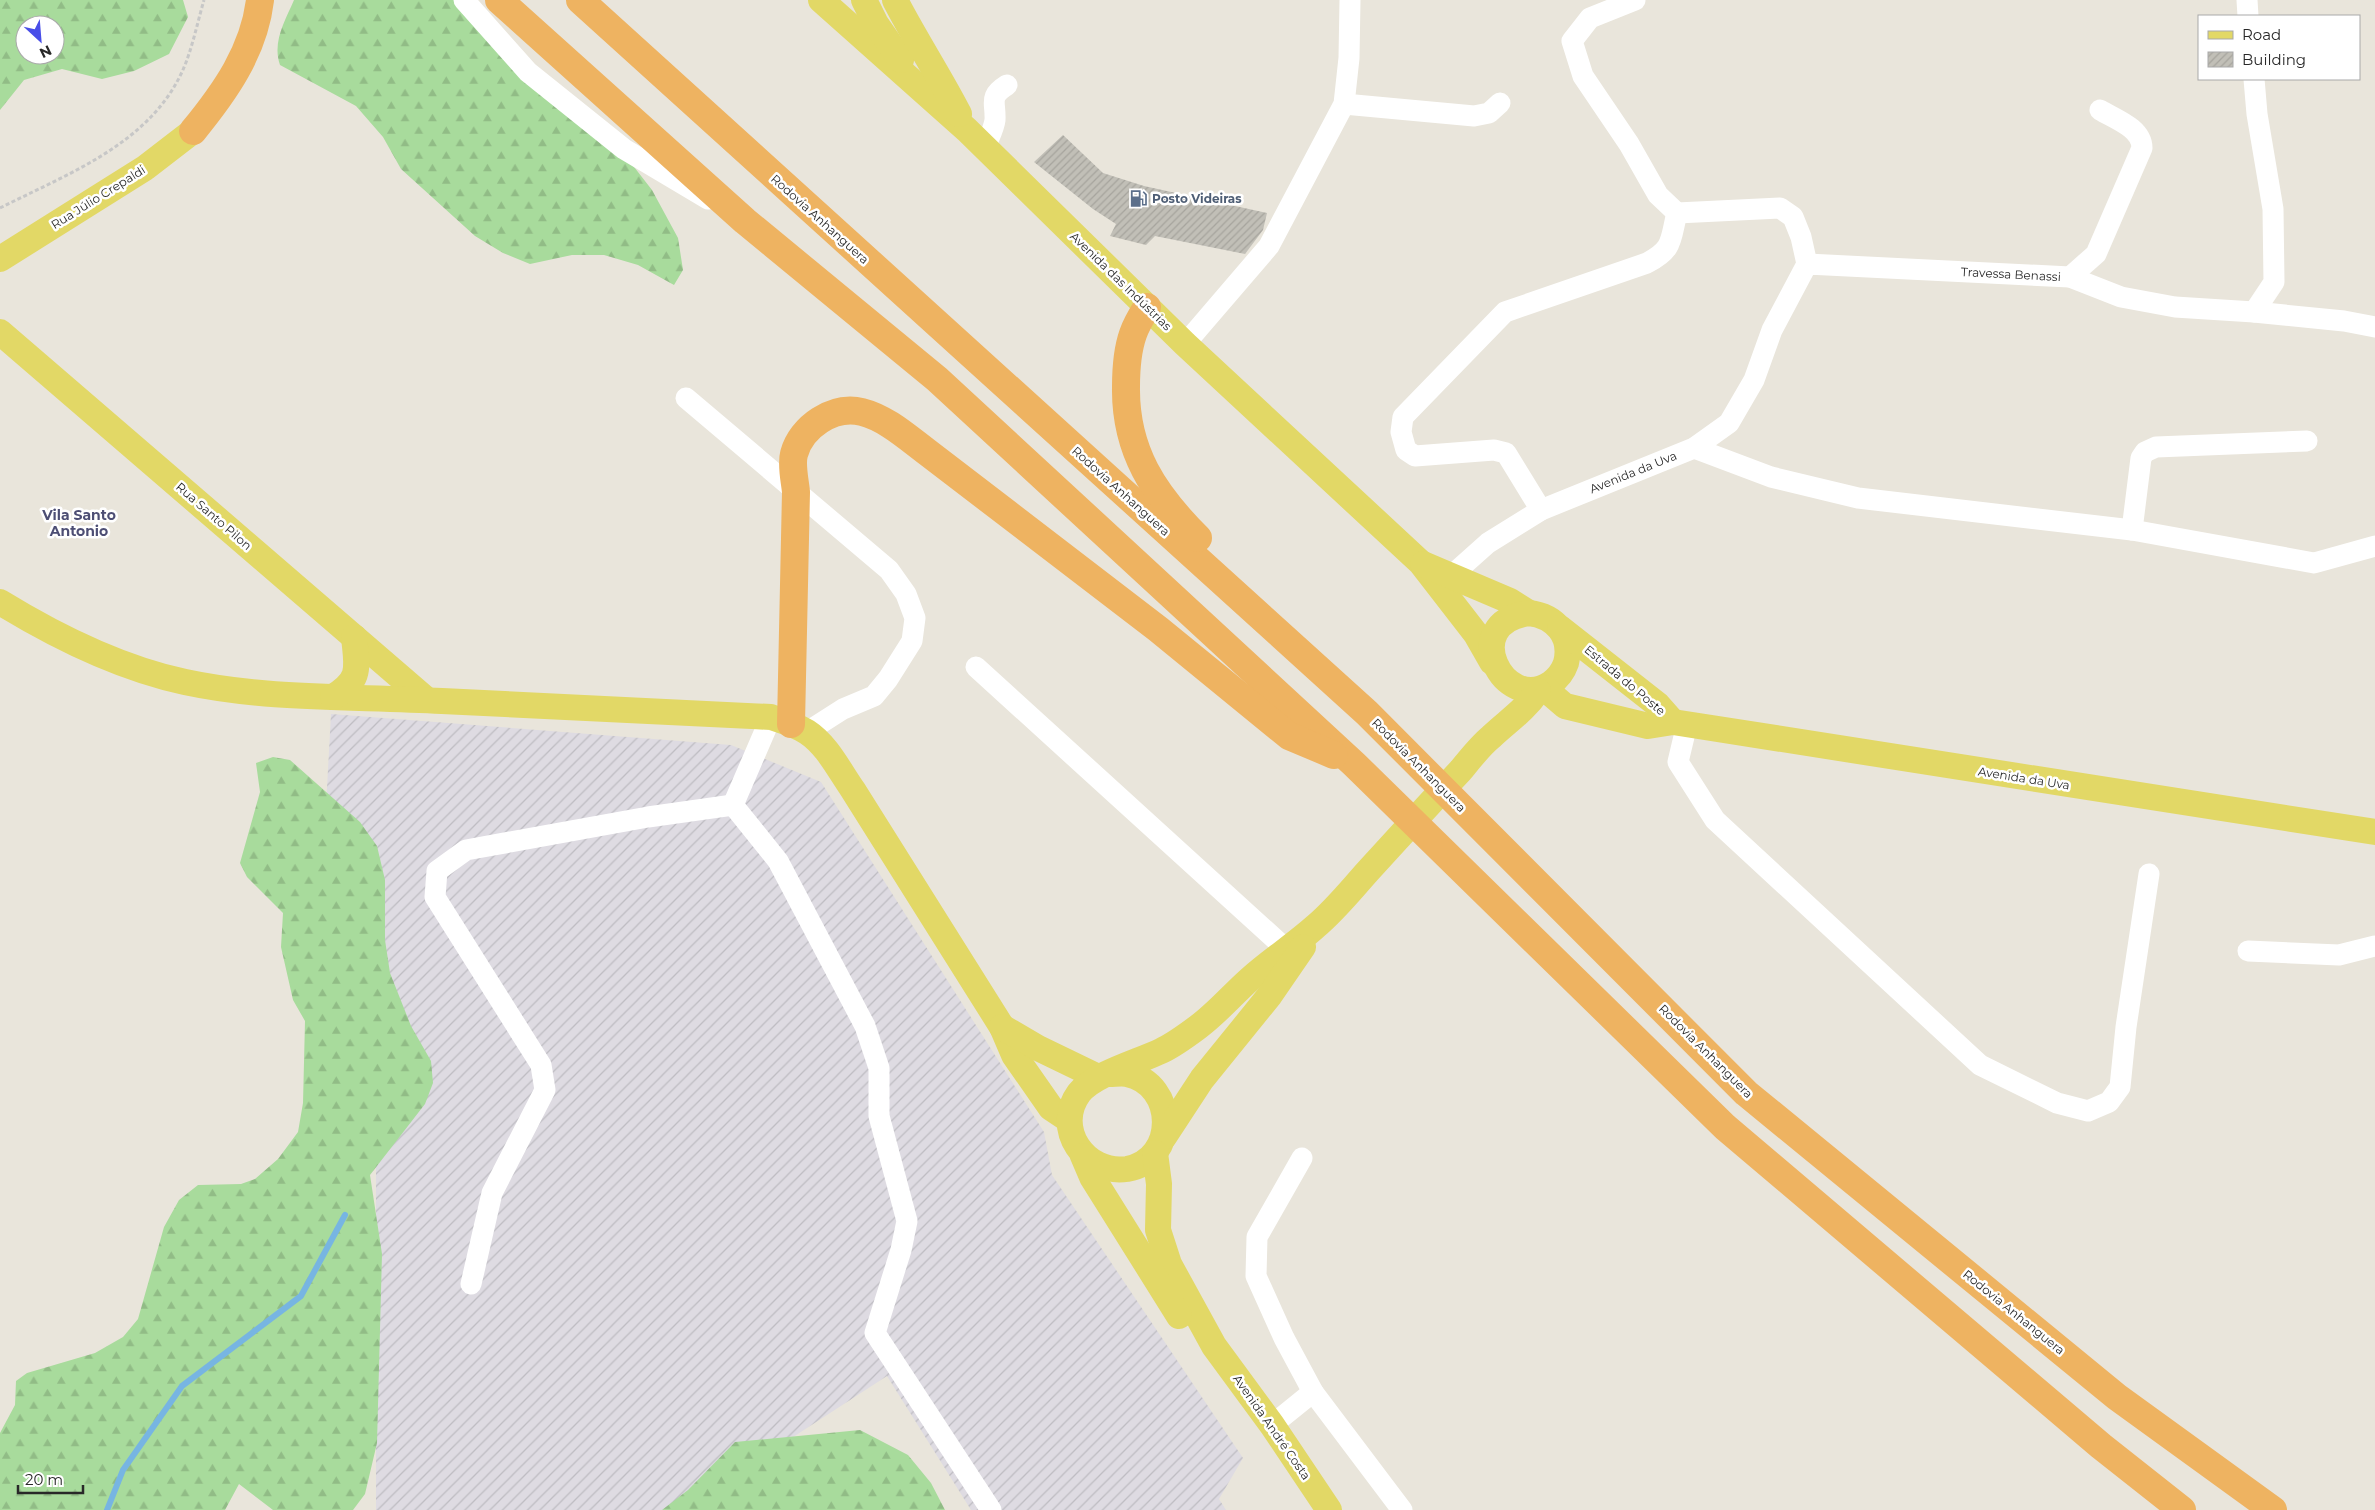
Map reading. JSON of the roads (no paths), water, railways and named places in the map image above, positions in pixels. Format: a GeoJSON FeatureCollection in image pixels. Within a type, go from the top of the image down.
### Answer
{"type":"FeatureCollection","features":[{"type":"Feature","properties":{"kind":"highway"},"geometry":{"type":"LineString","coordinates":[[193,131],[223,95],[246,52],[260,0]]}},
{"type":"Feature","properties":{"kind":"highway"},"geometry":{"type":"LineString","coordinates":[[499,0],[745,221],[938,379],[1354,764],[1725,1127],[2101,1446],[2182,1510]]}},
{"type":"Feature","properties":{"kind":"highway","name":"Rodovia Anhanguera"},"geometry":{"type":"LineString","coordinates":[[580,0],[1367,713],[1746,1093],[2117,1397],[2273,1510]]}},
{"type":"Feature","properties":{"kind":"highway"},"geometry":{"type":"LineString","coordinates":[[1147,306],[1133,333],[1131,342],[1126,368],[1126,412],[1134,449],[1148,478],[1174,514],[1328,664],[1367,713]]}},
{"type":"Feature","properties":{"kind":"highway"},"geometry":{"type":"LineString","coordinates":[[790,725],[796,492],[794,456],[802,434],[817,421],[837,413],[861,412],[890,425],[1150,623],[1290,736],[1354,764]]}},
{"type":"Feature","properties":{"kind":"main road","name":"Avenida das Indústrias"},"geometry":{"type":"LineString","coordinates":[[821,0],[876,52],[913,80],[967,130],[1186,344],[1422,563],[1476,634],[1500,671]]}},
{"type":"Feature","properties":{"kind":"main road"},"geometry":{"type":"LineString","coordinates":[[864,0],[876,24],[913,80]]}},
{"type":"Feature","properties":{"kind":"main road"},"geometry":{"type":"LineString","coordinates":[[895,0],[916,41],[942,81],[967,130]]}},
{"type":"Feature","properties":{"kind":"main road","name":"Rua Júlio Crepaldi"},"geometry":{"type":"LineString","coordinates":[[0,259],[145,168],[193,131]]}},
{"type":"Feature","properties":{"kind":"main road","name":"Rua Santo Pilon"},"geometry":{"type":"LineString","coordinates":[[0,332],[427,700]]}},
{"type":"Feature","properties":{"kind":"main road","name":"Avenida das Indústrias"},"geometry":{"type":"LineString","coordinates":[[1422,563],[1510,601],[1529,613]]}},
{"type":"Feature","properties":{"kind":"main road"},"geometry":{"type":"LineString","coordinates":[[0,602],[36,624],[115,661],[185,682],[283,695],[427,700],[790,725],[826,751],[853,790],[1002,1027],[1014,1055],[1051,1108],[1070,1120]]}},
{"type":"Feature","properties":{"kind":"main road"},"geometry":{"type":"LineString","coordinates":[[1214,1346],[1181,1319],[1092,1177],[1071,1133],[1071,1107],[1087,1084],[1178,1041],[1200,1025],[1251,978],[1317,925],[1487,740],[1525,708],[1541,689],[1556,680],[1564,668],[1568,655],[1566,641],[1560,628],[1552,620],[1541,615],[1529,613],[1512,617],[1498,628],[1490,650],[1500,671],[1505,698],[1487,740]]}},
{"type":"Feature","properties":{"kind":"main road","name":"Estrada do Poste"},"geometry":{"type":"LineString","coordinates":[[1560,628],[1680,723]]}},
{"type":"Feature","properties":{"kind":"main road"},"geometry":{"type":"LineString","coordinates":[[333,697],[347,688],[354,680],[357,670],[354,637]]}},
{"type":"Feature","properties":{"kind":"main road"},"geometry":{"type":"LineString","coordinates":[[1500,671],[1527,690],[1541,689]]}},
{"type":"Feature","properties":{"kind":"main road","name":"Estrada do Poste"},"geometry":{"type":"LineString","coordinates":[[1541,689],[1565,706],[1648,726],[1680,723]]}},
{"type":"Feature","properties":{"kind":"main road","name":"Avenida da Uva"},"geometry":{"type":"LineString","coordinates":[[1680,723],[2375,832]]}},
{"type":"Feature","properties":{"kind":"main road"},"geometry":{"type":"LineString","coordinates":[[1083,1156],[1096,1165],[1120,1169],[1143,1163],[1159,1146],[1202,1079],[1270,995],[1317,925]]}},
{"type":"Feature","properties":{"kind":"main road"},"geometry":{"type":"LineString","coordinates":[[1002,1027],[1038,1048],[1104,1076],[1126,1074],[1142,1080],[1156,1091],[1164,1105],[1166,1122],[1159,1146],[1158,1230],[1169,1264],[1214,1346]]}},
{"type":"Feature","properties":{"kind":"main road","name":"Avenida André Costa"},"geometry":{"type":"LineString","coordinates":[[1214,1346],[1272,1425],[1329,1510]]}},
{"type":"Feature","properties":{"kind":"street"},"geometry":{"type":"LineString","coordinates":[[464,0],[528,72],[624,149],[745,221]]}},
{"type":"Feature","properties":{"kind":"street"},"geometry":{"type":"LineString","coordinates":[[1186,344],[1269,246],[1344,104],[1349,58],[1350,0]]}},
{"type":"Feature","properties":{"kind":"street"},"geometry":{"type":"LineString","coordinates":[[1635,0],[1590,18],[1572,41],[1583,76],[1629,144],[1658,194],[1677,213],[1780,208],[1794,217],[1802,237],[1807,264]]}},
{"type":"Feature","properties":{"kind":"street"},"geometry":{"type":"LineString","coordinates":[[2246,0],[2248,15]]}},
{"type":"Feature","properties":{"kind":"street"},"geometry":{"type":"LineString","coordinates":[[2254,80],[2257,114],[2273,209],[2274,282],[2254,312]]}},
{"type":"Feature","properties":{"kind":"street"},"geometry":{"type":"LineString","coordinates":[[985,148],[994,120],[993,104],[997,91],[1007,85]]}},
{"type":"Feature","properties":{"kind":"street"},"geometry":{"type":"LineString","coordinates":[[1344,104],[1474,116],[1489,113],[1500,103]]}},
{"type":"Feature","properties":{"kind":"street"},"geometry":{"type":"LineString","coordinates":[[2070,277],[2096,254],[2142,148],[2142,140],[2138,134],[2100,110]]}},
{"type":"Feature","properties":{"kind":"street"},"geometry":{"type":"LineString","coordinates":[[1541,510],[1506,453],[1494,450],[1416,456],[1406,450],[1401,432],[1403,417],[1505,312],[1647,263],[1663,255],[1668,249],[1677,213]]}},
{"type":"Feature","properties":{"kind":"street","name":"Travessa Benassi"},"geometry":{"type":"LineString","coordinates":[[1807,264],[2070,277],[2120,297],[2175,307],[2254,312],[2344,321],[2375,327]]}},
{"type":"Feature","properties":{"kind":"street","name":"Avenida da Uva"},"geometry":{"type":"LineString","coordinates":[[1451,576],[1488,543],[1541,510],[1694,448],[1729,423],[1754,380],[1772,330],[1807,264]]}},
{"type":"Feature","properties":{"kind":"street"},"geometry":{"type":"LineString","coordinates":[[471,1284],[492,1194],[545,1090],[541,1065],[435,897],[437,871],[466,850],[733,805],[790,725],[843,709],[874,696],[888,679],[912,641],[915,618],[906,594],[890,570],[686,398]]}},
{"type":"Feature","properties":{"kind":"street"},"geometry":{"type":"LineString","coordinates":[[2132,530],[2140,458],[2145,452],[2156,446],[2306,441]]}},
{"type":"Feature","properties":{"kind":"street"},"geometry":{"type":"LineString","coordinates":[[1694,448],[1771,477],[1858,498],[2132,530],[2314,563],[2375,546]]}},
{"type":"Feature","properties":{"kind":"street"},"geometry":{"type":"LineString","coordinates":[[976,667],[1287,950]]}},
{"type":"Feature","properties":{"kind":"street"},"geometry":{"type":"LineString","coordinates":[[1680,723],[1678,762],[1715,820],[1980,1065],[2057,1103],[2088,1111],[2109,1102],[2120,1087],[2126,1026],[2148,874]]}},
{"type":"Feature","properties":{"kind":"street"},"geometry":{"type":"LineString","coordinates":[[733,805],[778,861],[865,1026],[879,1068],[879,1116],[907,1221],[901,1250],[875,1333],[991,1510]]}},
{"type":"Feature","properties":{"kind":"street"},"geometry":{"type":"LineString","coordinates":[[2248,951],[2339,955],[2375,946]]}},
{"type":"Feature","properties":{"kind":"street"},"geometry":{"type":"LineString","coordinates":[[1302,1158],[1257,1237],[1256,1276],[1284,1338],[1313,1392],[1402,1510]]}},
{"type":"Feature","properties":{"kind":"street"},"geometry":{"type":"LineString","coordinates":[[1272,1425],[1313,1392]]}},
{"type":"Feature","properties":{"kind":"waterway"},"geometry":{"type":"LineString","coordinates":[[107,1510],[123,1470],[182,1386],[301,1296],[345,1215]]}},
{"type":"Feature","properties":{"kind":"place","name":"Posto Videiras"},"geometry":{"type":"Point","coordinates":[1138,198]}},
{"type":"Feature","properties":{"kind":"district","name":"Vila Santo Antonio"},"geometry":{"type":"Point","coordinates":[79,524]}}]}
